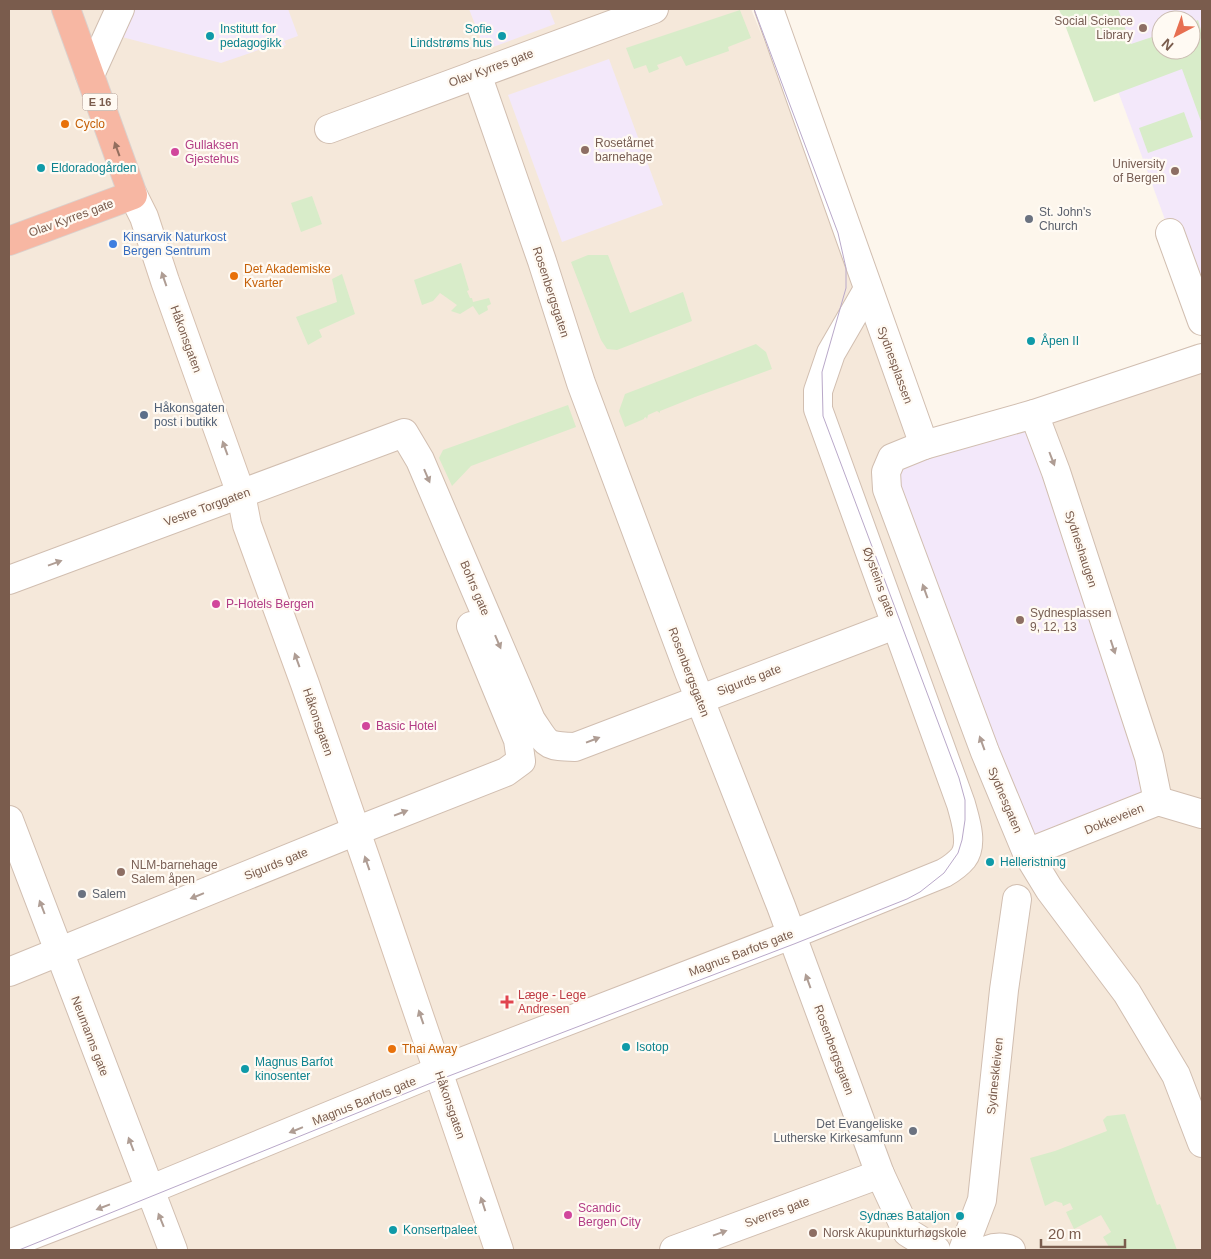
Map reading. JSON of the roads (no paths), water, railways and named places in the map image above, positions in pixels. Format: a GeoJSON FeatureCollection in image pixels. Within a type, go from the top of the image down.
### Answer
{"type":"FeatureCollection","features":[{"type":"Feature","properties":{"kind":"highway","name":"E 16"},"geometry":{"type":"LineString","coordinates":[[66,9],[133,195]]}},
{"type":"Feature","properties":{"kind":"highway","name":"Olav Kyrres gate"},"geometry":{"type":"LineString","coordinates":[[9,241],[133,195]]}},
{"type":"Feature","properties":{"kind":"street"},"geometry":{"type":"LineString","coordinates":[[90,75],[120,9]]}},
{"type":"Feature","properties":{"kind":"street","name":"Olav Kyrres gate"},"geometry":{"type":"LineString","coordinates":[[329,129],[654,9]]}},
{"type":"Feature","properties":{"kind":"street","name":"Sydnesplassen"},"geometry":{"type":"LineString","coordinates":[[768,9],[924,445]]}},
{"type":"Feature","properties":{"kind":"street","name":"Rosenbergsgaten"},"geometry":{"type":"LineString","coordinates":[[477,74],[581,383],[880,1174],[907,1232],[936,1250]]}},
{"type":"Feature","properties":{"kind":"street","name":"Håkonsgaten"},"geometry":{"type":"LineString","coordinates":[[133,195],[144,217],[241,494],[247,525],[305,684],[499,1250]]}},
{"type":"Feature","properties":{"kind":"street"},"geometry":{"type":"LineString","coordinates":[[1170,234],[1202,321]]}},
{"type":"Feature","properties":{"kind":"street","name":"Øysteins gate"},"geometry":{"type":"LineString","coordinates":[[868,289],[831,353],[818,391],[818,409],[965,820],[968,837],[964,857],[944,873]]}},
{"type":"Feature","properties":{"kind":"street"},"geometry":{"type":"LineString","coordinates":[[924,445],[1034,414],[1202,358]]}},
{"type":"Feature","properties":{"kind":"street","name":"Sydneshaugen"},"geometry":{"type":"LineString","coordinates":[[1034,414],[1056,472],[1146,748],[1158,801]]}},
{"type":"Feature","properties":{"kind":"street","name":"Vestre Torggaten"},"geometry":{"type":"LineString","coordinates":[[9,580],[398,436]]}},
{"type":"Feature","properties":{"kind":"street","name":"Bohrs gate"},"geometry":{"type":"LineString","coordinates":[[398,436],[518,740]]}},
{"type":"Feature","properties":{"kind":"street","name":"Bohrs gate"},"geometry":{"type":"LineString","coordinates":[[398,436],[420,460],[531,720],[547,743]]}},
{"type":"Feature","properties":{"kind":"street","name":"Sydnesgaten"},"geometry":{"type":"LineString","coordinates":[[924,445],[892,458],[886,472],[887,488],[985,752],[1027,853],[1049,889],[1127,993],[1176,1075],[1202,1143]]}},
{"type":"Feature","properties":{"kind":"street","name":"Sigurds gate"},"geometry":{"type":"LineString","coordinates":[[547,743],[553,746],[575,747],[895,625]]}},
{"type":"Feature","properties":{"kind":"street","name":"Sigurds gate"},"geometry":{"type":"LineString","coordinates":[[9,972],[62,961],[356,831],[506,772],[521,761],[518,740]]}},
{"type":"Feature","properties":{"kind":"street","name":"Dokkeveien"},"geometry":{"type":"LineString","coordinates":[[1027,853],[1158,801],[1202,814]]}},
{"type":"Feature","properties":{"kind":"street","name":"Neumanns gate"},"geometry":{"type":"LineString","coordinates":[[9,820],[173,1250]]}},
{"type":"Feature","properties":{"kind":"street","name":"Magnus Barfots gate"},"geometry":{"type":"LineString","coordinates":[[9,1244],[149,1190],[438,1071],[791,935],[944,873]]}},
{"type":"Feature","properties":{"kind":"street","name":"Sydneskleiven"},"geometry":{"type":"LineString","coordinates":[[963,1250],[982,1200],[1003,998],[1016,899]]}},
{"type":"Feature","properties":{"kind":"street","name":"Sverres gate"},"geometry":{"type":"LineString","coordinates":[[674,1250],[880,1174]]}},
{"type":"Feature","properties":{"kind":"tram line"},"geometry":{"type":"LineString","coordinates":[[19,1250],[441,1079],[907,899],[920,892],[944,873],[958,853],[965,820],[965,800],[959,778],[823,416],[822,372],[846,288],[846,268],[838,233],[754,9]]}},
{"type":"Feature","properties":{"kind":"place","name":"Social Science Library"},"geometry":{"type":"Point","coordinates":[1143,28]}},
{"type":"Feature","properties":{"kind":"place","name":"Institutt for pedagogikk"},"geometry":{"type":"Point","coordinates":[210,36]}},
{"type":"Feature","properties":{"kind":"place","name":"Sofie Lindstrøms hus"},"geometry":{"type":"Point","coordinates":[502,36]}},
{"type":"Feature","properties":{"kind":"place","name":"Cyclo"},"geometry":{"type":"Point","coordinates":[65,124]}},
{"type":"Feature","properties":{"kind":"place","name":"Rosetårnet barnehage"},"geometry":{"type":"Point","coordinates":[585,150]}},
{"type":"Feature","properties":{"kind":"place","name":"Gullaksen Gjestehus"},"geometry":{"type":"Point","coordinates":[175,152]}},
{"type":"Feature","properties":{"kind":"place","name":"Eldoradogården"},"geometry":{"type":"Point","coordinates":[41,168]}},
{"type":"Feature","properties":{"kind":"place","name":"University of Bergen"},"geometry":{"type":"Point","coordinates":[1175,171]}},
{"type":"Feature","properties":{"kind":"place","name":"St. John's Church"},"geometry":{"type":"Point","coordinates":[1029,219]}},
{"type":"Feature","properties":{"kind":"place","name":"Kinsarvik Naturkost Bergen Sentrum"},"geometry":{"type":"Point","coordinates":[113,244]}},
{"type":"Feature","properties":{"kind":"place","name":"Det Akademiske Kvarter"},"geometry":{"type":"Point","coordinates":[234,276]}},
{"type":"Feature","properties":{"kind":"place","name":"Åpen II"},"geometry":{"type":"Point","coordinates":[1031,341]}},
{"type":"Feature","properties":{"kind":"place","name":"Håkonsgaten post i butikk"},"geometry":{"type":"Point","coordinates":[144,415]}},
{"type":"Feature","properties":{"kind":"place","name":"P-Hotels Bergen"},"geometry":{"type":"Point","coordinates":[216,604]}},
{"type":"Feature","properties":{"kind":"place","name":"Sydnesplassen 9, 12, 13"},"geometry":{"type":"Point","coordinates":[1020,620]}},
{"type":"Feature","properties":{"kind":"place","name":"Basic Hotel"},"geometry":{"type":"Point","coordinates":[366,726]}},
{"type":"Feature","properties":{"kind":"place","name":"Helleristning"},"geometry":{"type":"Point","coordinates":[990,862]}},
{"type":"Feature","properties":{"kind":"place","name":"NLM-barnehage Salem åpen"},"geometry":{"type":"Point","coordinates":[121,872]}},
{"type":"Feature","properties":{"kind":"place","name":"Salem"},"geometry":{"type":"Point","coordinates":[82,894]}},
{"type":"Feature","properties":{"kind":"place","name":"Læge - Lege Andresen"},"geometry":{"type":"Point","coordinates":[507,1002]}},
{"type":"Feature","properties":{"kind":"place","name":"Isotop"},"geometry":{"type":"Point","coordinates":[626,1047]}},
{"type":"Feature","properties":{"kind":"place","name":"Thai Away"},"geometry":{"type":"Point","coordinates":[392,1049]}},
{"type":"Feature","properties":{"kind":"place","name":"Magnus Barfot kinosenter"},"geometry":{"type":"Point","coordinates":[245,1069]}},
{"type":"Feature","properties":{"kind":"place","name":"Det Evangeliske Lutherske Kirkesamfunn"},"geometry":{"type":"Point","coordinates":[913,1131]}},
{"type":"Feature","properties":{"kind":"place","name":"Scandic Bergen City"},"geometry":{"type":"Point","coordinates":[568,1215]}},
{"type":"Feature","properties":{"kind":"place","name":"Sydnæs Bataljon"},"geometry":{"type":"Point","coordinates":[960,1216]}},
{"type":"Feature","properties":{"kind":"place","name":"Konsertpaleet"},"geometry":{"type":"Point","coordinates":[393,1230]}},
{"type":"Feature","properties":{"kind":"place","name":"Norsk Akupunkturhøgskole"},"geometry":{"type":"Point","coordinates":[813,1233]}}]}
